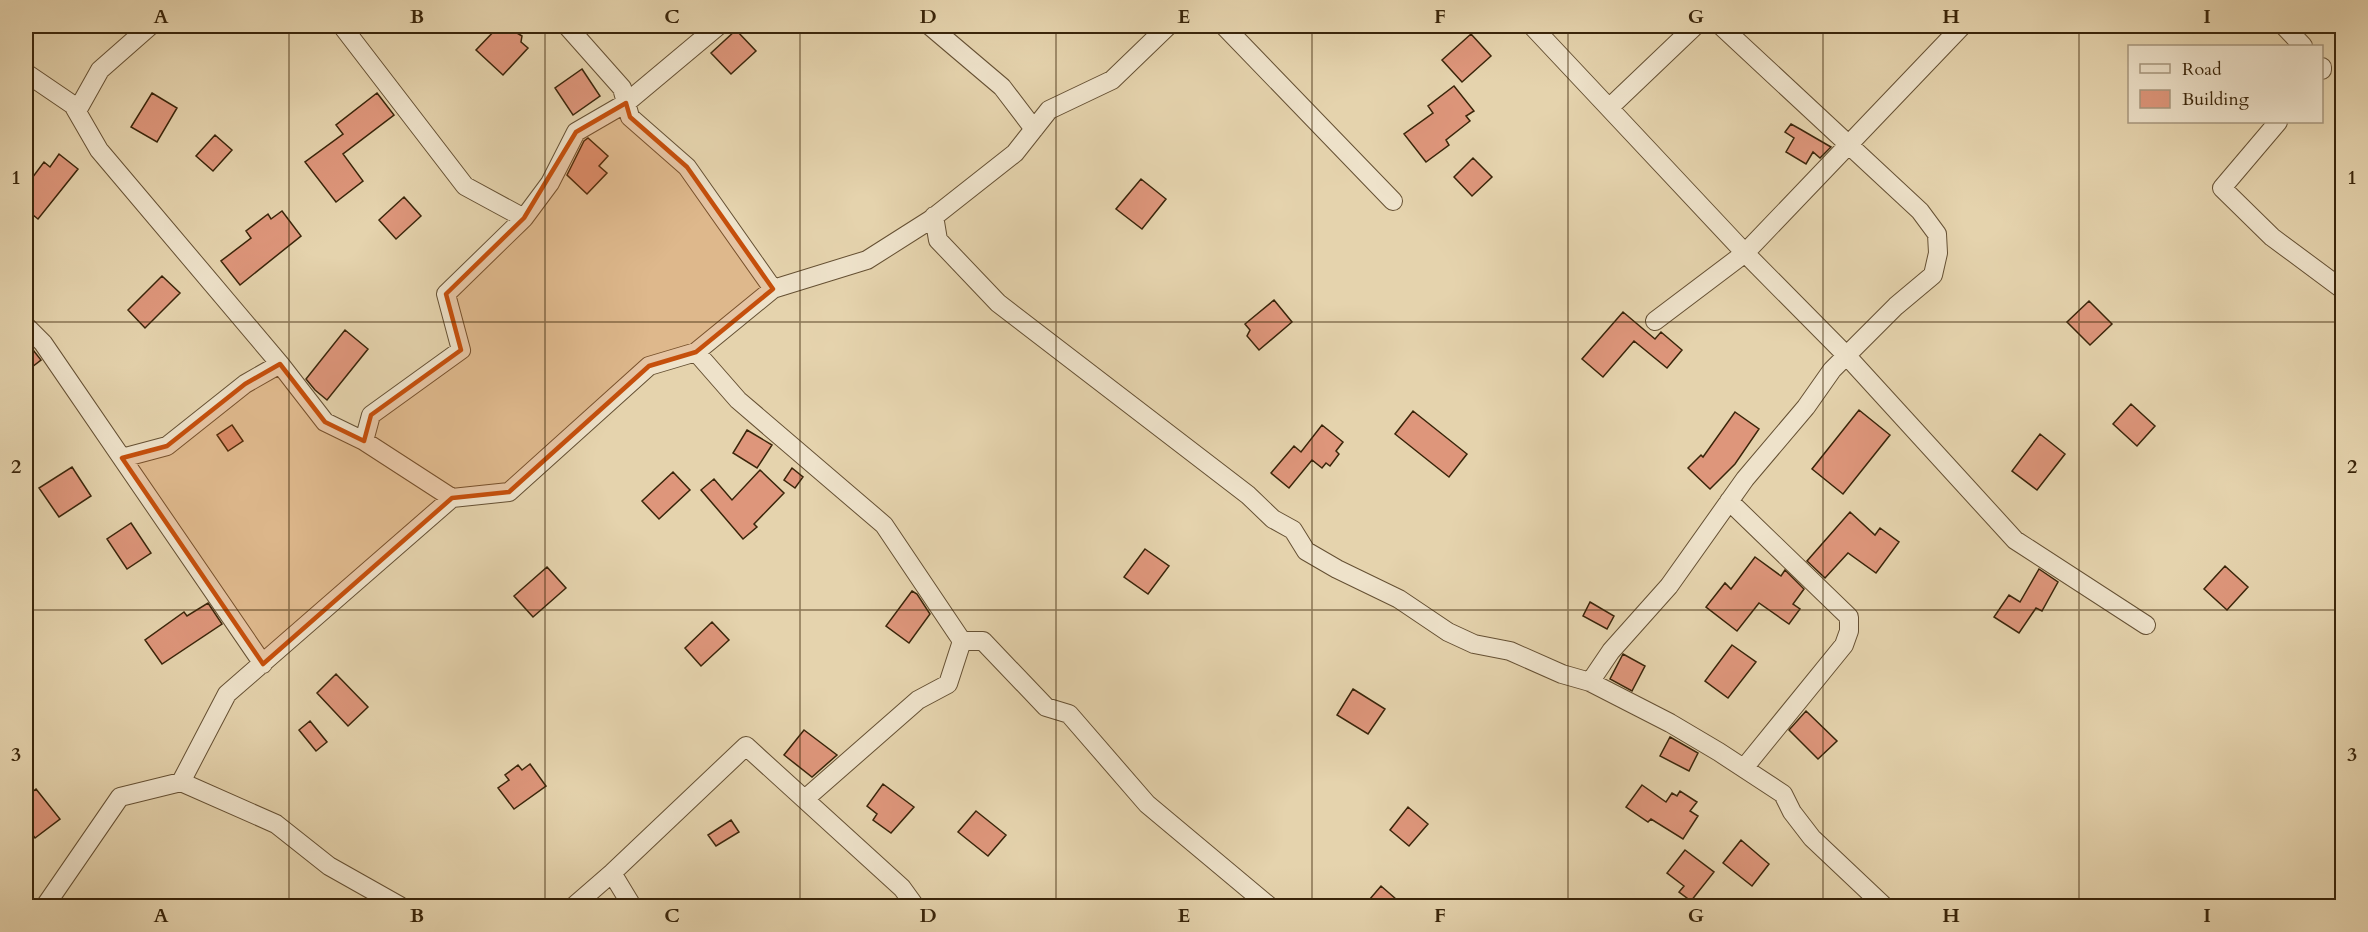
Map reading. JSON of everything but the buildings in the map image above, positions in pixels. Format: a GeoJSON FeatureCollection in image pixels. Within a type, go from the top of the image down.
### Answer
{"type":"FeatureCollection","features":[{"type":"Feature","properties":{"kind":"street"},"geometry":{"type":"LineString","coordinates":[[77,111],[100,70],[150,26]]}},
{"type":"Feature","properties":{"kind":"street"},"geometry":{"type":"LineString","coordinates":[[342,26],[465,186],[524,219]]}},
{"type":"Feature","properties":{"kind":"street"},"geometry":{"type":"LineString","coordinates":[[567,26],[622,88],[630,117],[687,167],[773,289]]}},
{"type":"Feature","properties":{"kind":"street"},"geometry":{"type":"LineString","coordinates":[[364,441],[371,415],[461,350],[446,294],[524,219],[549,183],[576,132],[626,103],[718,26]]}},
{"type":"Feature","properties":{"kind":"street"},"geometry":{"type":"LineString","coordinates":[[930,26],[1002,87],[1034,129]]}},
{"type":"Feature","properties":{"kind":"street"},"geometry":{"type":"LineString","coordinates":[[181,782],[227,694],[452,498],[509,492],[649,366],[696,352],[773,289],[867,260],[934,216],[1015,153],[1049,110],[1112,80],[1168,26]]}},
{"type":"Feature","properties":{"kind":"street"},"geometry":{"type":"LineString","coordinates":[[1224,26],[1393,201]]}},
{"type":"Feature","properties":{"kind":"street"},"geometry":{"type":"LineString","coordinates":[[1532,26],[1846,356],[2016,540],[2146,625]]}},
{"type":"Feature","properties":{"kind":"street"},"geometry":{"type":"LineString","coordinates":[[1609,108],[1695,26]]}},
{"type":"Feature","properties":{"kind":"street"},"geometry":{"type":"LineString","coordinates":[[1590,682],[1611,651],[1669,586],[1745,479],[1806,407],[1832,370],[1896,306],[1933,275],[1938,253],[1938,234],[1920,211],[1721,26]]}},
{"type":"Feature","properties":{"kind":"street"},"geometry":{"type":"LineString","coordinates":[[1655,321],[1746,253],[1962,26]]}},
{"type":"Feature","properties":{"kind":"street"},"geometry":{"type":"LineString","coordinates":[[2284,26],[2302,45]]}},
{"type":"Feature","properties":{"kind":"street"},"geometry":{"type":"LineString","coordinates":[[26,73],[73,105],[99,150],[280,364],[325,422],[364,441],[452,498]]}},
{"type":"Feature","properties":{"kind":"street"},"geometry":{"type":"LineString","coordinates":[[2277,123],[2222,188],[2272,237],[2343,290]]}},
{"type":"Feature","properties":{"kind":"street"},"geometry":{"type":"LineString","coordinates":[[934,216],[938,240],[998,303],[1248,495],[1273,519],[1293,530],[1306,551],[1399,599],[1448,632],[1474,644],[1510,651],[1562,675],[1590,682],[1670,723],[1744,768],[1783,794],[1792,812],[1812,838],[1884,906]]}},
{"type":"Feature","properties":{"kind":"street"},"geometry":{"type":"LineString","coordinates":[[26,326],[43,343],[263,664]]}},
{"type":"Feature","properties":{"kind":"street"},"geometry":{"type":"LineString","coordinates":[[696,352],[738,400],[884,525],[962,642]]}},
{"type":"Feature","properties":{"kind":"street"},"geometry":{"type":"LineString","coordinates":[[122,458],[167,446],[245,384],[280,364]]}},
{"type":"Feature","properties":{"kind":"street"},"geometry":{"type":"LineString","coordinates":[[1729,501],[1849,617],[1849,631],[1844,645],[1744,768]]}},
{"type":"Feature","properties":{"kind":"street"},"geometry":{"type":"LineString","coordinates":[[962,642],[983,641],[1046,707],[1069,714],[1147,804],[1269,906]]}},
{"type":"Feature","properties":{"kind":"street"},"geometry":{"type":"LineString","coordinates":[[805,799],[918,700],[948,684],[962,642]]}},
{"type":"Feature","properties":{"kind":"street"},"geometry":{"type":"LineString","coordinates":[[574,906],[746,746],[902,888],[915,906]]}},
{"type":"Feature","properties":{"kind":"street"},"geometry":{"type":"LineString","coordinates":[[45,906],[120,797],[181,782],[276,824],[329,866],[400,906]]}},
{"type":"Feature","properties":{"kind":"street"},"geometry":{"type":"LineString","coordinates":[[612,873],[632,906]]}},
{"type":"Feature","properties":{"kind":"highlighted area"},"geometry":{"type":"Polygon","coordinates":[[[626,103],[630,117],[687,167],[773,289],[696,352],[649,366],[509,492],[452,498],[263,664],[122,458],[167,446],[245,384],[280,364],[325,422],[364,441],[371,415],[461,350],[446,294],[524,218],[576,132],[626,103]]]}}]}
